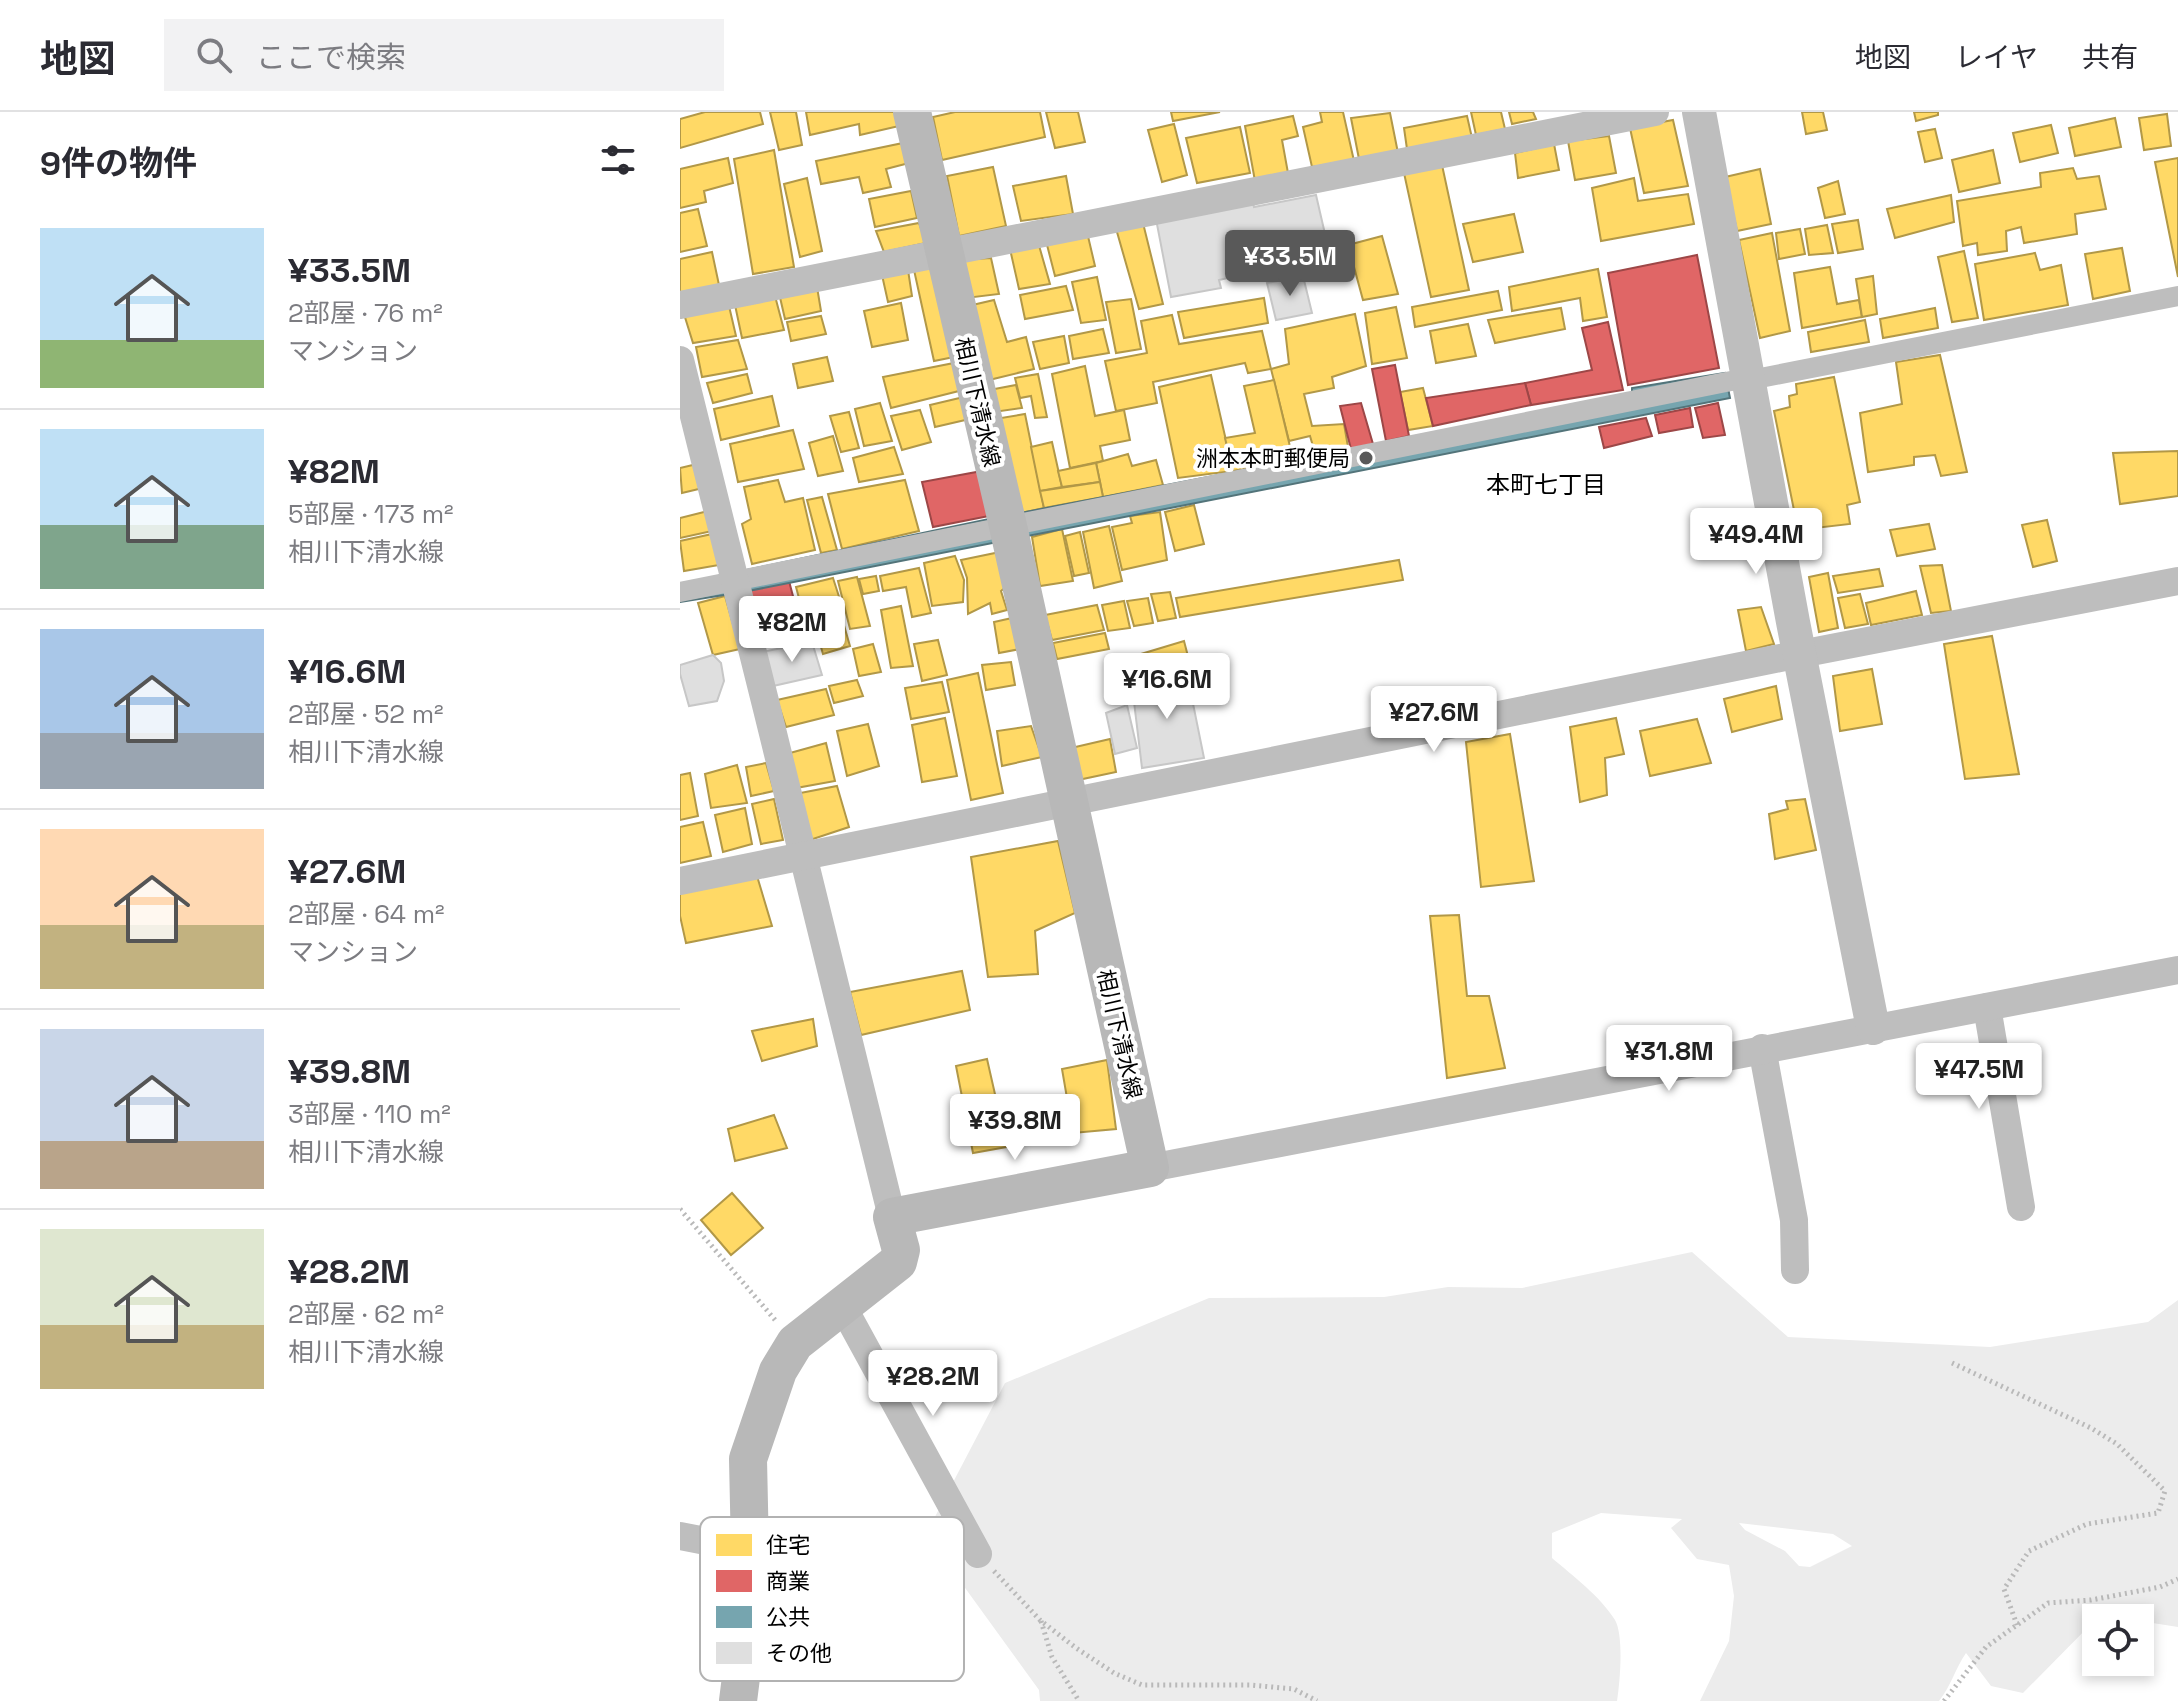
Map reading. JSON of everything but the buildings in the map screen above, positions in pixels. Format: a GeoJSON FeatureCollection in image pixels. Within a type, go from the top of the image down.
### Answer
{"type":"FeatureCollection","features":[{"type":"Feature","properties":{"kind":"main road","name":"相川下清水線"},"geometry":{"type":"LineString","coordinates":[[912,112],[942,252],[1008,526],[1150,1168]]}},
{"type":"Feature","properties":{"kind":"main road"},"geometry":{"type":"LineString","coordinates":[[749,1517],[748,1459],[778,1371],[795,1343],[898,1262],[901,1250],[892,1217],[1150,1168]]}},
{"type":"Feature","properties":{"kind":"main road"},"geometry":{"type":"LineString","coordinates":[[738,1701],[741,1681]]}},
{"type":"Feature","properties":{"kind":"street"},"geometry":{"type":"LineString","coordinates":[[680,305],[1655,112]]}},
{"type":"Feature","properties":{"kind":"street"},"geometry":{"type":"LineString","coordinates":[[1699,112],[1873,1028]]}},
{"type":"Feature","properties":{"kind":"street"},"geometry":{"type":"LineString","coordinates":[[680,592],[1731,381],[1750,380],[2178,296]]}},
{"type":"Feature","properties":{"kind":"street"},"geometry":{"type":"LineString","coordinates":[[680,360],[892,1217]]}},
{"type":"Feature","properties":{"kind":"street"},"geometry":{"type":"LineString","coordinates":[[680,881],[1800,654],[2178,581]]}},
{"type":"Feature","properties":{"kind":"street"},"geometry":{"type":"LineString","coordinates":[[1150,1168],[2178,970]]}},
{"type":"Feature","properties":{"kind":"street"},"geometry":{"type":"LineString","coordinates":[[1987,1007],[2021,1207]]}},
{"type":"Feature","properties":{"kind":"street"},"geometry":{"type":"LineString","coordinates":[[1762,1048],[1794,1220],[1795,1270]]}},
{"type":"Feature","properties":{"kind":"street"},"geometry":{"type":"LineString","coordinates":[[843,1307],[958,1517]]}},
{"type":"Feature","properties":{"kind":"street"},"geometry":{"type":"LineString","coordinates":[[964,1528],[978,1554]]}},
{"type":"Feature","properties":{"kind":"street"},"geometry":{"type":"LineString","coordinates":[[680,1536],[700,1540]]}},
{"type":"Feature","properties":{"kind":"path"},"geometry":{"type":"LineString","coordinates":[[680,1209],[795,1343]]}},
{"type":"Feature","properties":{"kind":"path"},"geometry":{"type":"LineString","coordinates":[[1952,1363],[2091,1428],[2117,1444],[2165,1491],[2158,1513],[2087,1524],[2029,1551],[2004,1589],[2017,1625]]}},
{"type":"Feature","properties":{"kind":"path"},"geometry":{"type":"LineString","coordinates":[[978,1554],[1040,1620],[1114,1673],[1142,1685],[1250,1685],[1294,1689],[1317,1701]]}},
{"type":"Feature","properties":{"kind":"path"},"geometry":{"type":"LineString","coordinates":[[1944,1701],[1986,1647],[2048,1603],[2091,1600],[2160,1587],[2178,1579]]}},
{"type":"Feature","properties":{"kind":"path"},"geometry":{"type":"LineString","coordinates":[[1040,1620],[1052,1657],[1079,1701]]}},
{"type":"Feature","properties":{"kind":"shaded area"},"geometry":{"type":"Polygon","coordinates":[[[1692,1252],[1788,1337],[1990,1347],[2148,1322],[2178,1300],[2178,1627],[2154,1623],[2154,1604],[2082,1604],[2082,1633],[2023,1693],[1991,1686],[1966,1653],[1939,1701],[1700,1701],[1729,1641],[1734,1596],[1729,1565],[1697,1559],[1671,1528],[1682,1519],[1601,1513],[1552,1533],[1552,1558],[1594,1595],[1615,1620],[1620,1648],[1617,1701],[1040,1701],[1039,1690],[964,1586],[964,1517],[935,1517],[1005,1383],[1209,1298],[1384,1297],[1448,1287],[1522,1288],[1692,1252]],[[1739,1523],[1745,1530],[1785,1551],[1799,1566],[1810,1567],[1852,1546],[1833,1534],[1739,1523]]]}},
{"type":"Feature","properties":{"kind":"place","name":"洲本本町郵便局"},"geometry":{"type":"Point","coordinates":[1366,458]}},
{"type":"Feature","properties":{"kind":"district","name":"本町七丁目"},"geometry":{"type":"Point","coordinates":[1546,485]}}]}
